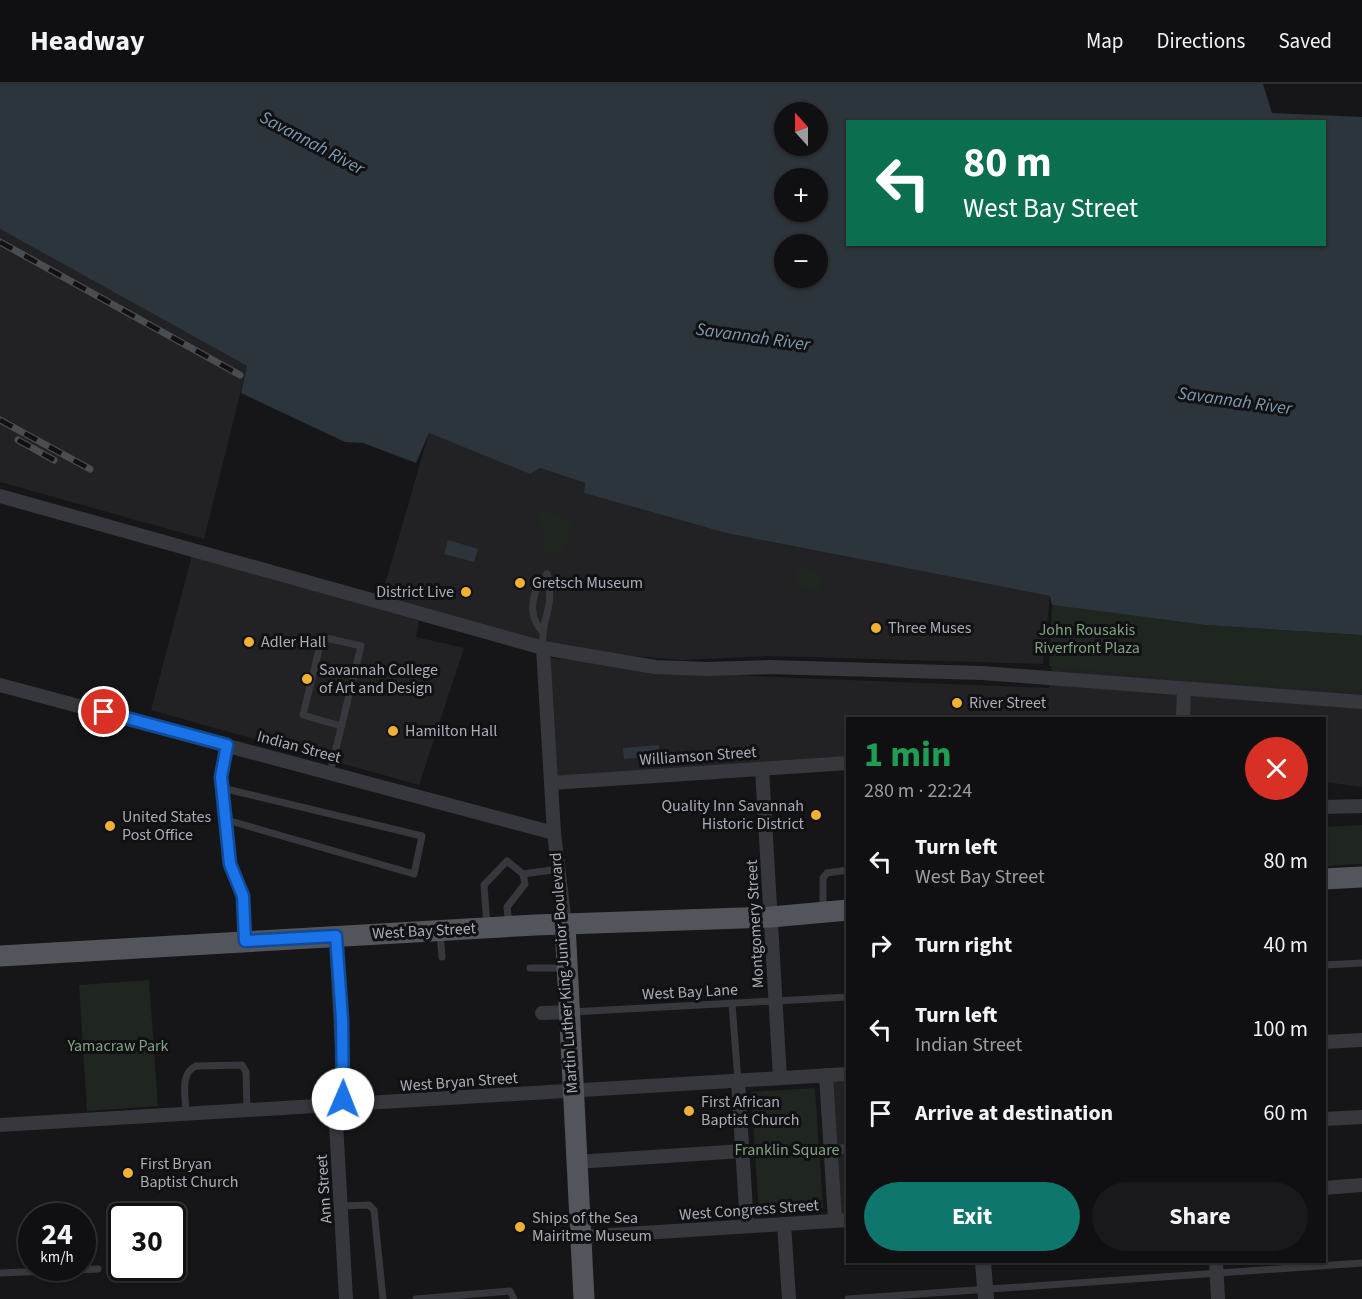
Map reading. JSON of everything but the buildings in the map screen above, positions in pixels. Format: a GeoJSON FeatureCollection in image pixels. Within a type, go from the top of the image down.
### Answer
{"type":"FeatureCollection","features":[{"type":"Feature","properties":{"kind":"main road"},"geometry":{"type":"LineString","coordinates":[[1326,879],[1362,877]]}},
{"type":"Feature","properties":{"kind":"main road","name":"West Bay Street"},"geometry":{"type":"LineString","coordinates":[[0,956],[565,924],[771,917],[846,910]]}},
{"type":"Feature","properties":{"kind":"main road","name":"Martin Luther King Junior Boulevard"},"geometry":{"type":"LineString","coordinates":[[565,924],[584,1299]]}},
{"type":"Feature","properties":{"kind":"street"},"geometry":{"type":"LineString","coordinates":[[0,496],[543,648],[655,667],[706,669],[769,667],[982,673],[1184,691],[1362,702]]}},
{"type":"Feature","properties":{"kind":"street","name":"Martin Luther King Junior Boulevard"},"geometry":{"type":"LineString","coordinates":[[543,648],[554,832],[565,924]]}},
{"type":"Feature","properties":{"kind":"street","name":"Indian Street"},"geometry":{"type":"LineString","coordinates":[[0,685],[554,832]]}},
{"type":"Feature","properties":{"kind":"street"},"geometry":{"type":"LineString","coordinates":[[1183,717],[1184,691]]}},
{"type":"Feature","properties":{"kind":"street","name":"Williamson Street"},"geometry":{"type":"LineString","coordinates":[[551,783],[846,763]]}},
{"type":"Feature","properties":{"kind":"street","name":"Montgomery Street"},"geometry":{"type":"LineString","coordinates":[[762,769],[780,1078]]}},
{"type":"Feature","properties":{"kind":"street"},"geometry":{"type":"LineString","coordinates":[[1326,807],[1362,806]]}},
{"type":"Feature","properties":{"kind":"street","name":"Ann Street"},"geometry":{"type":"LineString","coordinates":[[336,936],[344,1087],[343,1099],[335,1106],[346,1299]]}},
{"type":"Feature","properties":{"kind":"street"},"geometry":{"type":"LineString","coordinates":[[542,1013],[569,1012]]}},
{"type":"Feature","properties":{"kind":"street"},"geometry":{"type":"LineString","coordinates":[[1326,1042],[1362,1040]]}},
{"type":"Feature","properties":{"kind":"street","name":"West Bryan Street"},"geometry":{"type":"LineString","coordinates":[[0,1125],[846,1074]]}},
{"type":"Feature","properties":{"kind":"street"},"geometry":{"type":"LineString","coordinates":[[826,1075],[831,1150],[841,1220]]}},
{"type":"Feature","properties":{"kind":"street"},"geometry":{"type":"LineString","coordinates":[[738,1081],[747,1226]]}},
{"type":"Feature","properties":{"kind":"street"},"geometry":{"type":"LineString","coordinates":[[1326,1119],[1362,1117]]}},
{"type":"Feature","properties":{"kind":"street"},"geometry":{"type":"LineString","coordinates":[[831,1150],[846,1149]]}},
{"type":"Feature","properties":{"kind":"street"},"geometry":{"type":"LineString","coordinates":[[576,1162],[742,1151]]}},
{"type":"Feature","properties":{"kind":"street"},"geometry":{"type":"LineString","coordinates":[[1326,1188],[1362,1185]]}},
{"type":"Feature","properties":{"kind":"street","name":"West Congress Street"},"geometry":{"type":"LineString","coordinates":[[580,1237],[841,1220]]}},
{"type":"Feature","properties":{"kind":"street"},"geometry":{"type":"LineString","coordinates":[[784,1224],[789,1299]]}},
{"type":"Feature","properties":{"kind":"street"},"geometry":{"type":"LineString","coordinates":[[983,1263],[985,1294]]}},
{"type":"Feature","properties":{"kind":"street"},"geometry":{"type":"LineString","coordinates":[[1217,1267],[1218,1299]]}},
{"type":"Feature","properties":{"kind":"lane"},"geometry":{"type":"LineString","coordinates":[[541,630],[536,624],[532,609],[536,586],[547,574],[552,594],[549,612],[541,630],[543,648]]}},
{"type":"Feature","properties":{"kind":"lane"},"geometry":{"type":"LineString","coordinates":[[330,773],[342,726],[361,646],[322,637],[303,715],[342,726]]}},
{"type":"Feature","properties":{"kind":"lane"},"geometry":{"type":"LineString","coordinates":[[227,745],[221,777],[222,788],[230,864],[243,896],[245,941]]}},
{"type":"Feature","properties":{"kind":"lane"},"geometry":{"type":"LineString","coordinates":[[222,788],[422,836],[414,874],[227,820]]}},
{"type":"Feature","properties":{"kind":"lane"},"geometry":{"type":"LineString","coordinates":[[488,928],[484,885],[507,861],[523,874],[525,884],[507,907],[509,927]]}},
{"type":"Feature","properties":{"kind":"lane"},"geometry":{"type":"LineString","coordinates":[[523,874],[558,869]]}},
{"type":"Feature","properties":{"kind":"lane"},"geometry":{"type":"LineString","coordinates":[[823,911],[824,878],[827,873],[846,870]]}},
{"type":"Feature","properties":{"kind":"lane"},"geometry":{"type":"LineString","coordinates":[[440,931],[442,957]]}},
{"type":"Feature","properties":{"kind":"lane"},"geometry":{"type":"LineString","coordinates":[[1326,965],[1362,963]]}},
{"type":"Feature","properties":{"kind":"lane"},"geometry":{"type":"LineString","coordinates":[[530,968],[567,968]]}},
{"type":"Feature","properties":{"kind":"lane","name":"West Bay Lane"},"geometry":{"type":"LineString","coordinates":[[569,1012],[846,997]]}},
{"type":"Feature","properties":{"kind":"lane"},"geometry":{"type":"LineString","coordinates":[[732,1004],[738,1081]]}},
{"type":"Feature","properties":{"kind":"lane"},"geometry":{"type":"LineString","coordinates":[[186,1114],[185,1076],[186,1072],[196,1066],[242,1065],[246,1072],[248,1111]]}},
{"type":"Feature","properties":{"kind":"lane"},"geometry":{"type":"LineString","coordinates":[[341,1206],[369,1205],[374,1210],[383,1299]]}},
{"type":"Feature","properties":{"kind":"lane"},"geometry":{"type":"LineString","coordinates":[[848,1299],[985,1294],[1217,1267],[1362,1263]]}},
{"type":"Feature","properties":{"kind":"lane"},"geometry":{"type":"LineString","coordinates":[[0,1273],[98,1269]]}},
{"type":"Feature","properties":{"kind":"lane"},"geometry":{"type":"LineString","coordinates":[[416,1299],[510,1292],[514,1299]]}},
{"type":"Feature","properties":{"kind":"shaded area"},"geometry":{"type":"Polygon","coordinates":[[[0,229],[247,366],[204,539],[0,482],[0,229]]]}},
{"type":"Feature","properties":{"kind":"shaded area"},"geometry":{"type":"Polygon","coordinates":[[[429,433],[530,474],[540,468],[585,483],[584,493],[726,533],[1050,596],[1043,664],[768,656],[681,660],[543,648],[381,598],[429,433]]]}},
{"type":"Feature","properties":{"kind":"shaded area","name":"Savannah College of Art and Design"},"geometry":{"type":"Polygon","coordinates":[[[192,555],[419,621],[416,637],[464,648],[419,785],[151,710],[192,555]]]}},
{"type":"Feature","properties":{"kind":"shaded area","name":"River Street"},"geometry":{"type":"Polygon","coordinates":[[[1058,616],[1362,643],[1362,787],[1326,782],[1326,717],[846,717],[846,769],[551,783],[551,658],[750,676],[1049,688],[1058,616]]]}},
{"type":"Feature","properties":{"kind":"shaded area"},"geometry":{"type":"Polygon","coordinates":[[[846,1079],[846,1214],[841,1215],[832,1080],[846,1079]]]}},
{"type":"Feature","properties":{"kind":"green space"},"geometry":{"type":"Polygon","coordinates":[[[537,508],[573,521],[561,557],[542,550],[543,541],[537,508]]]}},
{"type":"Feature","properties":{"kind":"green space"},"geometry":{"type":"Polygon","coordinates":[[[797,568],[823,572],[820,591],[799,587],[794,580],[797,568]]]}},
{"type":"Feature","properties":{"kind":"green space","name":"John Rousakis Riverfront Plaza"},"geometry":{"type":"Polygon","coordinates":[[[1052,605],[1205,625],[1362,635],[1362,692],[1153,677],[1049,666],[1052,605]]]}},
{"type":"Feature","properties":{"kind":"green space"},"geometry":{"type":"Polygon","coordinates":[[[1362,825],[1362,864],[1326,866],[1326,827],[1362,825]]]}},
{"type":"Feature","properties":{"kind":"green space","name":"Yamacraw Park"},"geometry":{"type":"Polygon","coordinates":[[[149,980],[158,1106],[87,1111],[79,985],[149,980]]]}},
{"type":"Feature","properties":{"kind":"green space","name":"Franklin Square"},"geometry":{"type":"Polygon","coordinates":[[[815,1088],[823,1208],[759,1213],[751,1092],[815,1088]]]}},
{"type":"Feature","properties":{"kind":"water","name":"Savannah River"},"geometry":{"type":"Polygon","coordinates":[[[0,84],[1263,84],[1272,113],[1362,117],[1362,635],[1205,625],[1052,605],[1050,596],[726,533],[584,493],[585,483],[540,468],[530,474],[429,433],[416,463],[363,443],[345,442],[241,393],[247,366],[0,229],[0,84]]]}},
{"type":"Feature","properties":{"kind":"water"},"geometry":{"type":"Polygon","coordinates":[[[448,540],[478,549],[474,562],[444,554],[448,540]]]}},
{"type":"Feature","properties":{"kind":"water"},"geometry":{"type":"Polygon","coordinates":[[[659,745],[660,756],[624,759],[623,748],[659,745]]]}},
{"type":"Feature","properties":{"kind":"railway"},"geometry":{"type":"LineString","coordinates":[[0,242],[240,375]]}},
{"type":"Feature","properties":{"kind":"railway"},"geometry":{"type":"LineString","coordinates":[[0,420],[90,469]]}},
{"type":"Feature","properties":{"kind":"railway"},"geometry":{"type":"LineString","coordinates":[[18,440],[54,460]]}},
{"type":"Feature","properties":{"kind":"place","name":"Gretsch Museum"},"geometry":{"type":"Point","coordinates":[520,583]}},
{"type":"Feature","properties":{"kind":"place","name":"District Live"},"geometry":{"type":"Point","coordinates":[466,592]}},
{"type":"Feature","properties":{"kind":"place","name":"Three Muses"},"geometry":{"type":"Point","coordinates":[876,628]}},
{"type":"Feature","properties":{"kind":"place","name":"Adler Hall"},"geometry":{"type":"Point","coordinates":[249,642]}},
{"type":"Feature","properties":{"kind":"place","name":"Savannah College of Art and Design"},"geometry":{"type":"Point","coordinates":[307,679]}},
{"type":"Feature","properties":{"kind":"place","name":"River Street"},"geometry":{"type":"Point","coordinates":[957,703]}},
{"type":"Feature","properties":{"kind":"place","name":"Hamilton Hall"},"geometry":{"type":"Point","coordinates":[393,731]}},
{"type":"Feature","properties":{"kind":"place","name":"Quality Inn Savannah Historic District"},"geometry":{"type":"Point","coordinates":[816,815]}},
{"type":"Feature","properties":{"kind":"place","name":"United States Post Office"},"geometry":{"type":"Point","coordinates":[110,826]}},
{"type":"Feature","properties":{"kind":"place","name":"First African Baptist Church"},"geometry":{"type":"Point","coordinates":[689,1111]}},
{"type":"Feature","properties":{"kind":"place","name":"First Bryan Baptist Church"},"geometry":{"type":"Point","coordinates":[128,1173]}},
{"type":"Feature","properties":{"kind":"place","name":"Ships of the Sea Mairitme Museum"},"geometry":{"type":"Point","coordinates":[520,1227]}},
{"type":"Feature","properties":{"kind":"route"},"geometry":{"type":"LineString","coordinates":[[104,712],[227,745],[221,777],[230,864],[243,896],[245,941],[336,936],[342,1019],[343,1099]]}}]}
